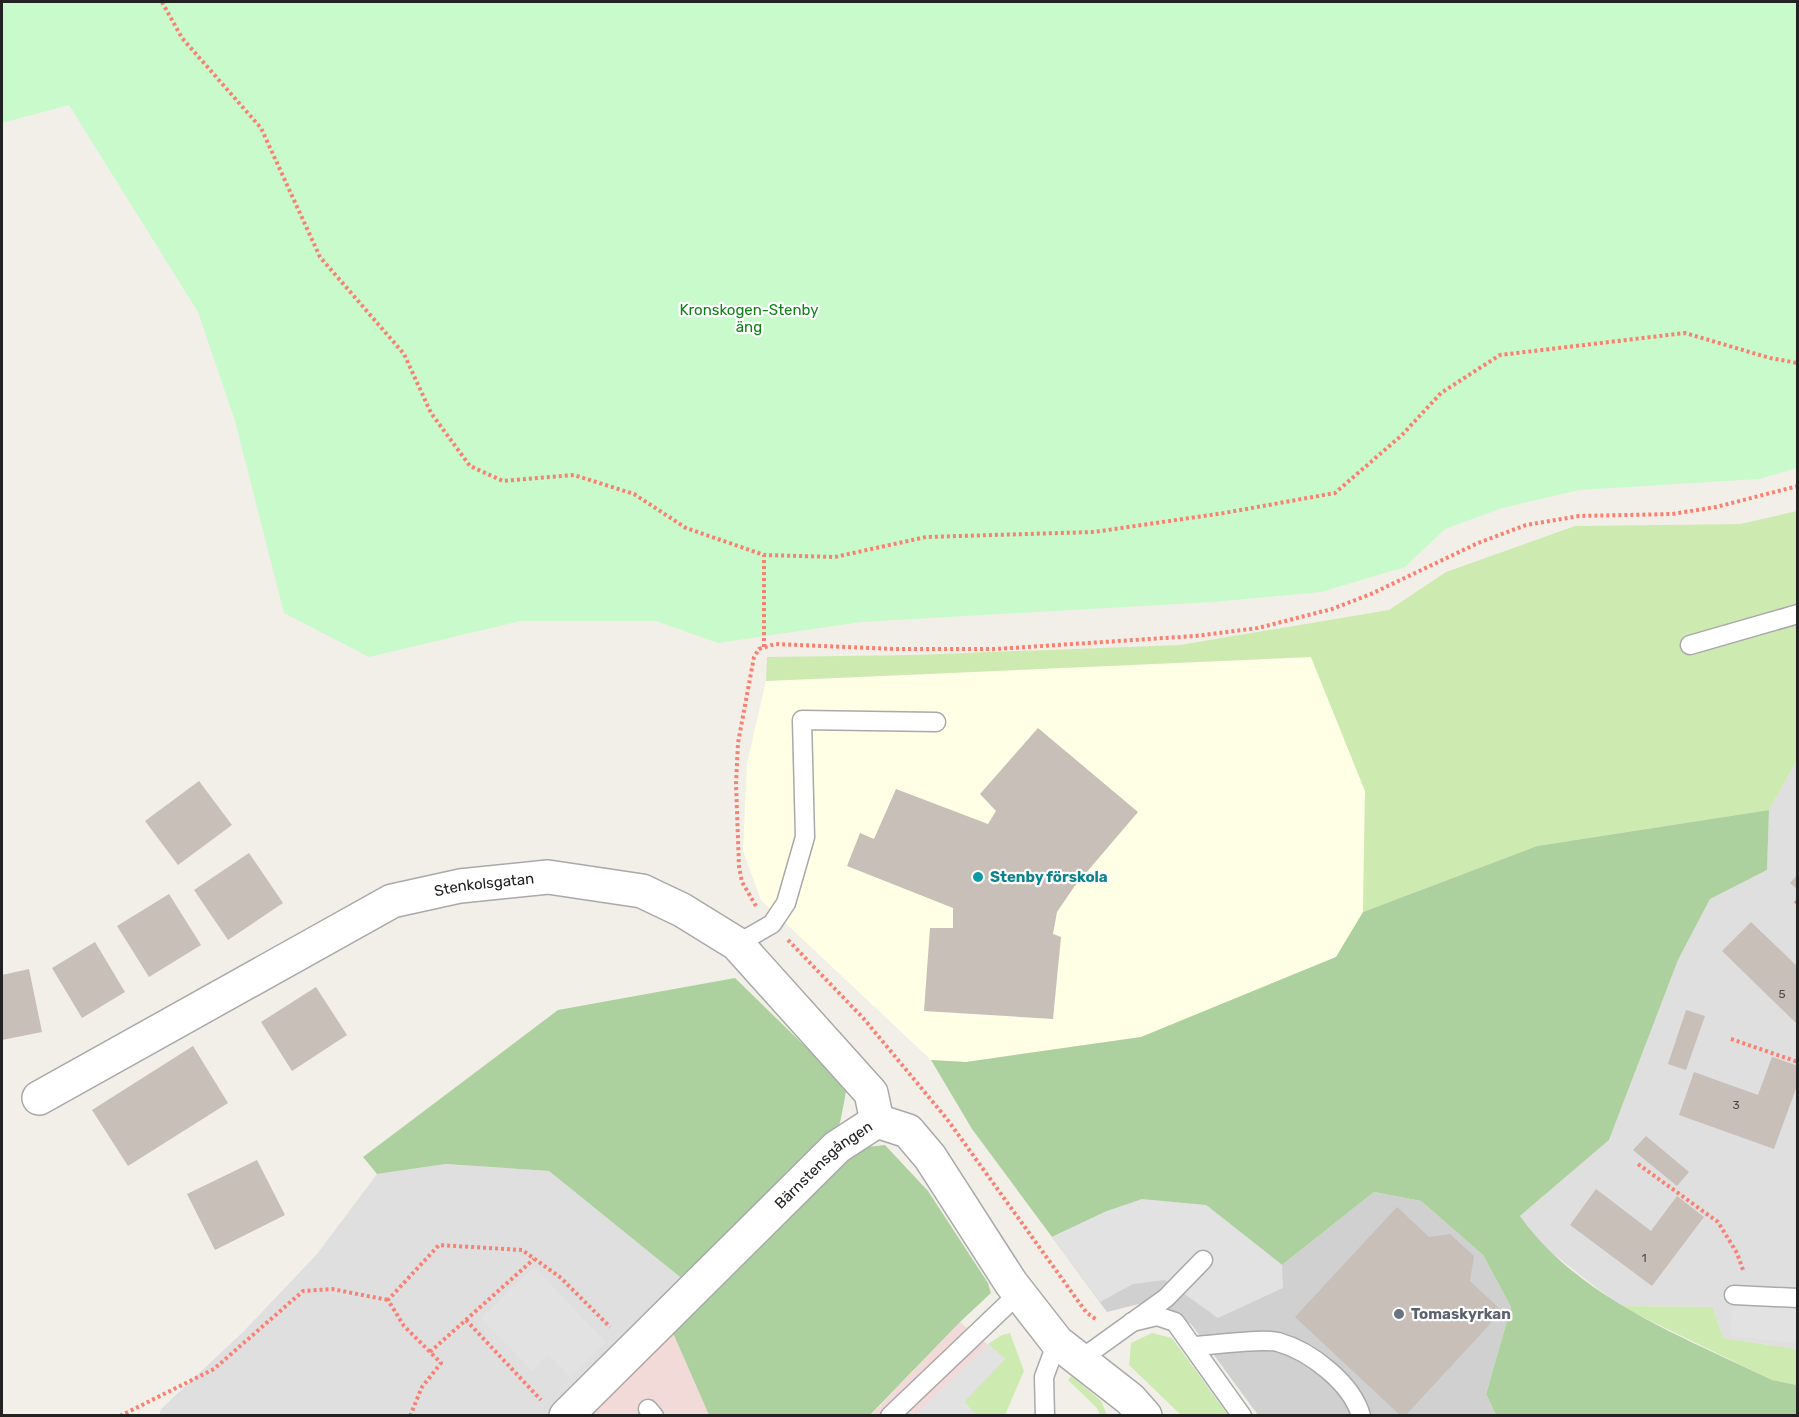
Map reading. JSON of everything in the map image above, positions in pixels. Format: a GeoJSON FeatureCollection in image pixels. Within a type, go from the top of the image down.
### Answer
{"type":"FeatureCollection","features":[{"type":"Feature","properties":{"kind":"street","name":"Stenkolsgatan"},"geometry":{"type":"LineString","coordinates":[[39,1098],[393,901],[459,885],[548,877],[642,891],[682,910],[737,944],[871,1093],[877,1121]]}},
{"type":"Feature","properties":{"kind":"street","name":"Bärnstensgången"},"geometry":{"type":"LineString","coordinates":[[557,1411],[632,1349],[837,1147],[877,1121],[908,1131],[930,1157],[1019,1293],[1069,1351],[1130,1400],[1145,1416]]}},
{"type":"Feature","properties":{"kind":"lane"},"geometry":{"type":"LineString","coordinates":[[1690,645],[1797,614]]}},
{"type":"Feature","properties":{"kind":"lane"},"geometry":{"type":"LineString","coordinates":[[737,944],[772,924],[786,903],[805,837],[802,720],[936,722]]}},
{"type":"Feature","properties":{"kind":"lane"},"geometry":{"type":"LineString","coordinates":[[1045,1416],[1044,1377],[1069,1351],[1132,1322],[1166,1298],[1203,1260]]}},
{"type":"Feature","properties":{"kind":"lane"},"geometry":{"type":"LineString","coordinates":[[890,1416],[1019,1293]]}},
{"type":"Feature","properties":{"kind":"lane"},"geometry":{"type":"LineString","coordinates":[[1743,1296],[1797,1298]]}},
{"type":"Feature","properties":{"kind":"lane"},"geometry":{"type":"LineString","coordinates":[[1132,1322],[1157,1316],[1169,1318],[1186,1333],[1242,1416]]}},
{"type":"Feature","properties":{"kind":"lane"},"geometry":{"type":"LineString","coordinates":[[1195,1346],[1277,1342],[1336,1374],[1358,1404],[1361,1416]]}},
{"type":"Feature","properties":{"kind":"path"},"geometry":{"type":"LineString","coordinates":[[162,2],[182,38],[261,129],[320,257],[404,354],[431,414],[470,466],[503,481],[574,475],[634,494],[686,528],[764,555],[835,557],[926,537],[1094,532],[1224,513],[1335,492],[1402,435],[1441,393],[1500,355],[1685,333],[1770,358],[1797,363]]}},
{"type":"Feature","properties":{"kind":"path"},"geometry":{"type":"LineString","coordinates":[[1132,1322],[1113,1325],[1099,1321],[1086,1312],[947,1119],[906,1068],[758,910],[742,882],[736,825],[736,784],[744,702],[754,657],[764,647],[775,644],[896,650],[996,649],[1195,636],[1258,628],[1332,609],[1371,594],[1478,543],[1526,525],[1579,516],[1672,514],[1716,507],[1797,486]]}},
{"type":"Feature","properties":{"kind":"path"},"geometry":{"type":"LineString","coordinates":[[764,555],[764,647]]}},
{"type":"Feature","properties":{"kind":"path"},"geometry":{"type":"LineString","coordinates":[[1731,1039],[1797,1062]]}},
{"type":"Feature","properties":{"kind":"path"},"geometry":{"type":"LineString","coordinates":[[1638,1164],[1718,1221],[1737,1253],[1743,1296]]}},
{"type":"Feature","properties":{"kind":"path"},"geometry":{"type":"LineString","coordinates":[[388,1300],[440,1245],[522,1250],[561,1278],[632,1349]]}},
{"type":"Feature","properties":{"kind":"path"},"geometry":{"type":"LineString","coordinates":[[430,1352],[534,1258]]}},
{"type":"Feature","properties":{"kind":"path"},"geometry":{"type":"LineString","coordinates":[[120,1416],[214,1369],[303,1291],[332,1289],[388,1300],[404,1326],[441,1363],[422,1387],[410,1416]]}},
{"type":"Feature","properties":{"kind":"path"},"geometry":{"type":"LineString","coordinates":[[466,1319],[557,1411]]}},
{"type":"Feature","properties":{"kind":"shaded area"},"geometry":{"type":"Polygon","coordinates":[[[1311,657],[1365,791],[1363,912],[1336,957],[1141,1037],[966,1062],[931,1060],[761,900],[743,851],[747,763],[766,681],[1311,657]]]}},
{"type":"Feature","properties":{"kind":"shaded area"},"geometry":{"type":"Polygon","coordinates":[[[1797,760],[1797,1349],[1723,1338],[1713,1307],[1620,1306],[1538,1242],[1520,1216],[1609,1140],[1678,960],[1710,899],[1767,870],[1769,810],[1797,760]]]}},
{"type":"Feature","properties":{"kind":"shaded area"},"geometry":{"type":"Polygon","coordinates":[[[446,1164],[549,1171],[685,1281],[710,1297],[587,1415],[159,1416],[161,1409],[244,1331],[317,1254],[377,1174],[446,1164]]]}},
{"type":"Feature","properties":{"kind":"shaded area"},"geometry":{"type":"Polygon","coordinates":[[[1374,1192],[1421,1201],[1483,1255],[1511,1307],[1486,1394],[1496,1415],[1258,1415],[1191,1324],[1147,1302],[1107,1312],[1052,1237],[1206,1205],[1282,1265],[1374,1192]]]}},
{"type":"Feature","properties":{"kind":"shaded area"},"geometry":{"type":"Polygon","coordinates":[[[1142,1199],[1206,1205],[1282,1265],[1283,1288],[1218,1318],[1165,1280],[1133,1284],[1100,1302],[1052,1237],[1107,1211],[1142,1199]]]}},
{"type":"Feature","properties":{"kind":"shaded area"},"geometry":{"type":"Polygon","coordinates":[[[534,1267],[606,1342],[570,1377],[548,1355],[532,1371],[481,1318],[534,1267]]]}},
{"type":"Feature","properties":{"kind":"shaded area"},"geometry":{"type":"Polygon","coordinates":[[[1734,1301],[1797,1308],[1797,1343],[1730,1336],[1734,1301]]]}},
{"type":"Feature","properties":{"kind":"shaded area"},"geometry":{"type":"Polygon","coordinates":[[[960,1322],[1005,1359],[964,1403],[977,1415],[870,1416],[960,1322]]]}},
{"type":"Feature","properties":{"kind":"shaded area"},"geometry":{"type":"Polygon","coordinates":[[[673,1333],[709,1415],[587,1416],[673,1333]]]}},
{"type":"Feature","properties":{"kind":"shaded area"},"geometry":{"type":"Polygon","coordinates":[[[988,1344],[1005,1359],[964,1402],[977,1415],[915,1415],[988,1344]]]}},
{"type":"Feature","properties":{"kind":"green space","name":"Kronskogen-Stenby äng"},"geometry":{"type":"Polygon","coordinates":[[[2,2],[1797,2],[1797,468],[1759,479],[1579,490],[1502,508],[1445,529],[1405,567],[1321,592],[1212,602],[861,622],[718,643],[656,621],[521,621],[369,657],[284,613],[235,421],[198,312],[69,105],[2,123],[2,2]]]}},
{"type":"Feature","properties":{"kind":"green space"},"geometry":{"type":"Polygon","coordinates":[[[1797,511],[1797,760],[1769,810],[1537,846],[1363,912],[1365,791],[1311,657],[766,681],[767,657],[913,655],[1180,645],[1389,610],[1446,572],[1575,526],[1740,524],[1797,511]]]}},
{"type":"Feature","properties":{"kind":"green space"},"geometry":{"type":"Polygon","coordinates":[[[1769,810],[1767,870],[1710,899],[1678,960],[1609,1140],[1520,1216],[1544,1245],[1572,1271],[1602,1293],[1669,1331],[1772,1380],[1797,1385],[1797,1415],[1496,1415],[1486,1394],[1511,1307],[1483,1255],[1421,1201],[1374,1192],[1282,1265],[1206,1205],[1107,1211],[1052,1237],[972,1129],[931,1060],[966,1062],[1141,1037],[1336,957],[1363,912],[1537,846],[1769,810]]]}},
{"type":"Feature","properties":{"kind":"green space"},"geometry":{"type":"Polygon","coordinates":[[[735,978],[815,1056],[846,1092],[840,1123],[685,1281],[549,1171],[446,1164],[377,1174],[363,1157],[558,1010],[735,978]]]}},
{"type":"Feature","properties":{"kind":"green space"},"geometry":{"type":"Polygon","coordinates":[[[885,1145],[928,1191],[988,1283],[991,1293],[870,1415],[709,1415],[673,1333],[857,1148],[885,1145]]]}},
{"type":"Feature","properties":{"kind":"green space"},"geometry":{"type":"Polygon","coordinates":[[[1620,1306],[1713,1307],[1723,1338],[1797,1349],[1797,1385],[1772,1380],[1620,1306]]]}},
{"type":"Feature","properties":{"kind":"green space"},"geometry":{"type":"Polygon","coordinates":[[[1010,1333],[1024,1371],[1005,1415],[977,1415],[963,1403],[1005,1359],[988,1344],[1010,1333]]]}},
{"type":"Feature","properties":{"kind":"green space"},"geometry":{"type":"Polygon","coordinates":[[[1152,1333],[1172,1338],[1228,1415],[1181,1415],[1129,1365],[1131,1343],[1152,1333]]]}},
{"type":"Feature","properties":{"kind":"green space"},"geometry":{"type":"Polygon","coordinates":[[[1072,1376],[1101,1401],[1107,1415],[1100,1415],[1097,1408],[1068,1380],[1072,1376]]]}},
{"type":"Feature","properties":{"kind":"building","name":"Stenby förskola"},"geometry":{"type":"Polygon","coordinates":[[[1038,728],[1138,812],[1074,887],[1057,912],[1053,934],[1061,937],[1053,1019],[924,1011],[930,928],[953,928],[953,908],[847,866],[860,833],[874,839],[896,789],[988,824],[996,811],[980,794],[1038,728]]]}},
{"type":"Feature","properties":{"kind":"building"},"geometry":{"type":"Polygon","coordinates":[[[199,781],[232,825],[178,865],[145,821],[199,781]]]}},
{"type":"Feature","properties":{"kind":"building"},"geometry":{"type":"Polygon","coordinates":[[[249,853],[283,903],[228,940],[194,890],[249,853]]]}},
{"type":"Feature","properties":{"kind":"building"},"geometry":{"type":"Polygon","coordinates":[[[1798,874],[1798,890],[1790,883],[1798,874]]]}},
{"type":"Feature","properties":{"kind":"building"},"geometry":{"type":"Polygon","coordinates":[[[169,894],[201,945],[149,977],[117,926],[169,894]]]}},
{"type":"Feature","properties":{"kind":"building"},"geometry":{"type":"Polygon","coordinates":[[[1751,922],[1798,967],[1796,1023],[1722,951],[1751,922]]]}},
{"type":"Feature","properties":{"kind":"building"},"geometry":{"type":"Polygon","coordinates":[[[95,942],[125,992],[82,1018],[52,968],[95,942]]]}},
{"type":"Feature","properties":{"kind":"building"},"geometry":{"type":"Polygon","coordinates":[[[29,969],[42,1032],[2,1040],[2,975],[29,969]]]}},
{"type":"Feature","properties":{"kind":"building"},"geometry":{"type":"Polygon","coordinates":[[[316,987],[347,1035],[292,1071],[261,1022],[316,987]]]}},
{"type":"Feature","properties":{"kind":"building"},"geometry":{"type":"Polygon","coordinates":[[[1686,1010],[1705,1016],[1686,1070],[1668,1064],[1686,1010]]]}},
{"type":"Feature","properties":{"kind":"building"},"geometry":{"type":"Polygon","coordinates":[[[193,1046],[228,1103],[128,1166],[92,1110],[193,1046]]]}},
{"type":"Feature","properties":{"kind":"building"},"geometry":{"type":"Polygon","coordinates":[[[1772,1057],[1798,1066],[1798,1083],[1774,1149],[1679,1115],[1694,1072],[1758,1095],[1772,1057]]]}},
{"type":"Feature","properties":{"kind":"building"},"geometry":{"type":"Polygon","coordinates":[[[1646,1136],[1689,1172],[1677,1186],[1633,1150],[1646,1136]]]}},
{"type":"Feature","properties":{"kind":"building"},"geometry":{"type":"Polygon","coordinates":[[[257,1160],[285,1215],[215,1250],[187,1194],[257,1160]]]}},
{"type":"Feature","properties":{"kind":"building"},"geometry":{"type":"Polygon","coordinates":[[[1596,1189],[1651,1231],[1677,1196],[1704,1217],[1652,1286],[1570,1225],[1596,1189]]]}},
{"type":"Feature","properties":{"kind":"building","name":"Tomaskyrkan"},"geometry":{"type":"Polygon","coordinates":[[[1397,1207],[1429,1237],[1450,1234],[1474,1256],[1470,1281],[1502,1311],[1405,1416],[1401,1416],[1295,1317],[1397,1207]]]}},
{"type":"Feature","properties":{"kind":"place","name":"Stenby förskola"},"geometry":{"type":"Point","coordinates":[978,877]}},
{"type":"Feature","properties":{"kind":"place","name":"Tomaskyrkan"},"geometry":{"type":"Point","coordinates":[1399,1314]}}]}
